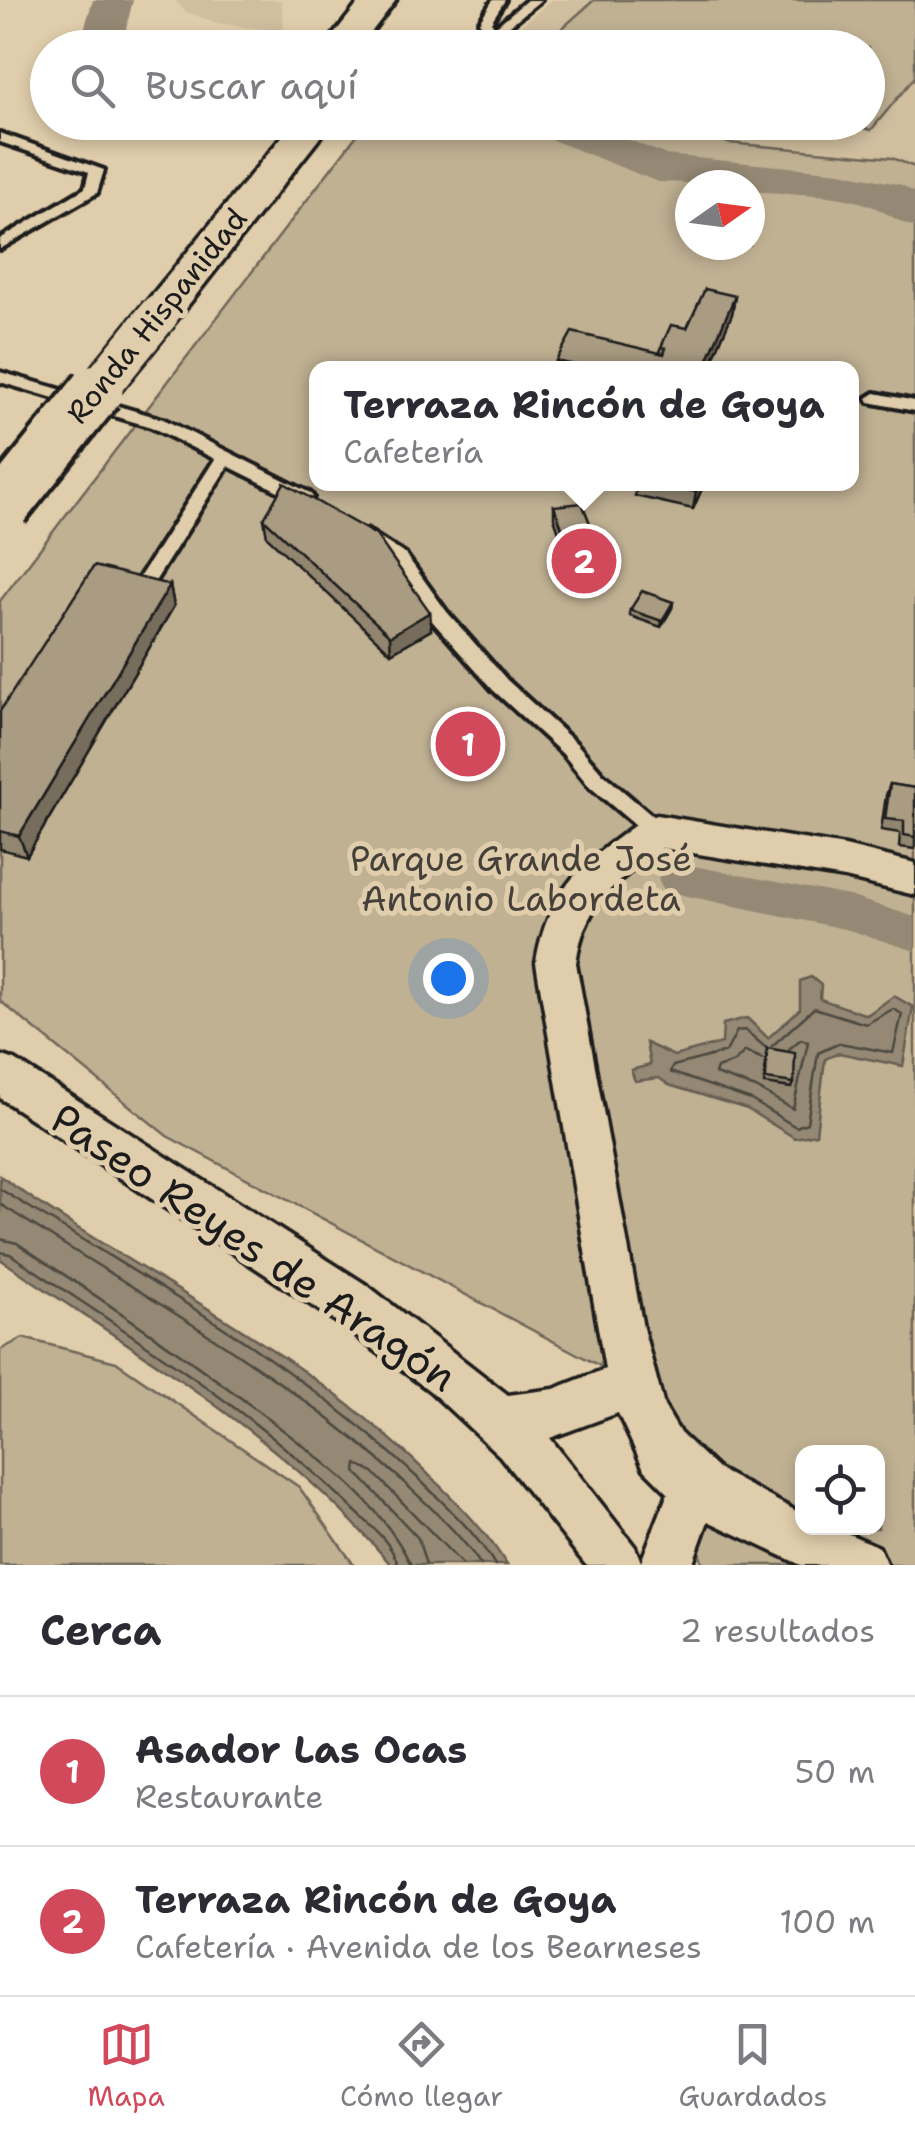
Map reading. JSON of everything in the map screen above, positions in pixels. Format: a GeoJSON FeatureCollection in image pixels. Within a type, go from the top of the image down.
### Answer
{"type":"FeatureCollection","features":[{"type":"Feature","properties":{"kind":"highway","name":"Ronda Hispanidad"},"geometry":{"type":"LineString","coordinates":[[232,200],[267,140]]}},
{"type":"Feature","properties":{"kind":"highway","name":"Ronda Hispanidad"},"geometry":{"type":"LineString","coordinates":[[2,508],[141,310],[232,200],[295,140]]}},
{"type":"Feature","properties":{"kind":"highway","name":"Ronda Hispanidad"},"geometry":{"type":"LineString","coordinates":[[0,454],[141,310]]}},
{"type":"Feature","properties":{"kind":"street"},"geometry":{"type":"LineString","coordinates":[[861,1565],[696,1486],[662,1452],[632,1383],[556,963],[558,932],[580,889],[656,831],[844,862],[915,879]]}},
{"type":"Feature","properties":{"kind":"street","name":"Paseo Reyes de Aragón"},"geometry":{"type":"LineString","coordinates":[[0,1074],[350,1303],[501,1421],[574,1505],[617,1565]]}},
{"type":"Feature","properties":{"kind":"street"},"geometry":{"type":"LineString","coordinates":[[501,1421],[554,1413],[632,1383]]}},
{"type":"Feature","properties":{"kind":"street"},"geometry":{"type":"LineString","coordinates":[[666,1565],[696,1486]]}},
{"type":"Feature","properties":{"kind":"lane"},"geometry":{"type":"LineString","coordinates":[[491,30],[485,22],[498,0]]}},
{"type":"Feature","properties":{"kind":"lane"},"geometry":{"type":"LineString","coordinates":[[499,30],[535,0]]}},
{"type":"Feature","properties":{"kind":"lane"},"geometry":{"type":"LineString","coordinates":[[0,137],[97,170],[92,190],[0,246]]}},
{"type":"Feature","properties":{"kind":"lane"},"geometry":{"type":"LineString","coordinates":[[0,377],[157,423],[314,502]]}},
{"type":"Feature","properties":{"kind":"lane"},"geometry":{"type":"LineString","coordinates":[[875,398],[915,406]]}},
{"type":"Feature","properties":{"kind":"lane"},"geometry":{"type":"LineString","coordinates":[[136,597],[226,458]]}},
{"type":"Feature","properties":{"kind":"lane"},"geometry":{"type":"LineString","coordinates":[[345,520],[400,560],[440,617],[500,685],[570,749],[596,780],[656,831]]}},
{"type":"Feature","properties":{"kind":"shaded area"},"geometry":{"type":"Polygon","coordinates":[[[175,0],[281,0],[285,30],[218,23],[186,12],[175,0]]]}},
{"type":"Feature","properties":{"kind":"shaded area"},"geometry":{"type":"Polygon","coordinates":[[[552,0],[915,0],[915,167],[892,158],[721,140],[885,140],[885,30],[515,30],[552,0]]]}},
{"type":"Feature","properties":{"kind":"green space"},"geometry":{"type":"Polygon","coordinates":[[[594,0],[915,0],[915,77],[885,113],[885,30],[560,30],[594,0]]]}},
{"type":"Feature","properties":{"kind":"green space","name":"Parque Grande José Antonio Labordeta"},"geometry":{"type":"Polygon","coordinates":[[[353,140],[721,140],[892,158],[915,167],[915,1565],[703,1565],[647,1391],[167,1136],[0,1001],[0,601],[353,140]]]}},
{"type":"Feature","properties":{"kind":"green space"},"geometry":{"type":"Polygon","coordinates":[[[23,1338],[116,1362],[299,1487],[354,1565],[0,1565],[0,1350],[23,1338]]]}},
{"type":"Feature","properties":{"kind":"water"},"geometry":{"type":"Polygon","coordinates":[[[811,977],[821,985],[820,999],[867,1015],[894,996],[913,1007],[903,1066],[839,1053],[825,1059],[816,1134],[795,1138],[747,1109],[669,1085],[659,1078],[635,1081],[631,1070],[650,1065],[646,1043],[674,1056],[722,1043],[723,1024],[747,1018],[768,1038],[800,1009],[800,981],[811,977]]]}},
{"type":"Feature","properties":{"kind":"water"},"geometry":{"type":"Polygon","coordinates":[[[0,1176],[326,1388],[427,1473],[480,1528],[507,1565],[391,1565],[349,1519],[257,1436],[0,1259],[0,1176]]]}},
{"type":"Feature","properties":{"kind":"building"},"geometry":{"type":"Polygon","coordinates":[[[705,289],[735,296],[707,361],[556,361],[572,332],[664,354],[666,348],[661,347],[671,325],[687,328],[705,289]]]}},
{"type":"Feature","properties":{"kind":"building"},"geometry":{"type":"Polygon","coordinates":[[[284,483],[376,535],[430,612],[390,636],[264,519],[284,483]]]}},
{"type":"Feature","properties":{"kind":"building"},"geometry":{"type":"Polygon","coordinates":[[[582,503],[606,564],[577,569],[554,506],[582,503]]]}},
{"type":"Feature","properties":{"kind":"building"},"geometry":{"type":"Polygon","coordinates":[[[94,566],[170,585],[19,836],[0,831],[0,711],[94,566]]]}},
{"type":"Feature","properties":{"kind":"building"},"geometry":{"type":"Polygon","coordinates":[[[642,591],[673,602],[662,621],[630,610],[642,591]]]}},
{"type":"Feature","properties":{"kind":"building"},"geometry":{"type":"Polygon","coordinates":[[[478,710],[499,732],[496,748],[471,763],[441,738],[444,720],[461,711],[467,717],[478,710]]]}},
{"type":"Feature","properties":{"kind":"building"},"geometry":{"type":"Polygon","coordinates":[[[890,784],[915,788],[915,837],[904,835],[904,821],[885,819],[890,784]]]}},
{"type":"Feature","properties":{"kind":"building"},"geometry":{"type":"Polygon","coordinates":[[[767,1048],[795,1053],[794,1083],[766,1079],[767,1048]]]}},
{"type":"Feature","properties":{"kind":"waterway"},"geometry":{"type":"LineString","coordinates":[[105,30],[113,0]]}},
{"type":"Feature","properties":{"kind":"waterway"},"geometry":{"type":"LineString","coordinates":[[590,140],[658,168],[840,186],[886,195],[915,213]]}},
{"type":"Feature","properties":{"kind":"waterway"},"geometry":{"type":"LineString","coordinates":[[678,879],[849,913],[915,934]]}},
{"type":"Feature","properties":{"kind":"place","name":"Terraza Rincón de Goya"},"geometry":{"type":"Point","coordinates":[584,561]}},
{"type":"Feature","properties":{"kind":"place","name":"Asador Las Ocas"},"geometry":{"type":"Point","coordinates":[468,744]}}]}
